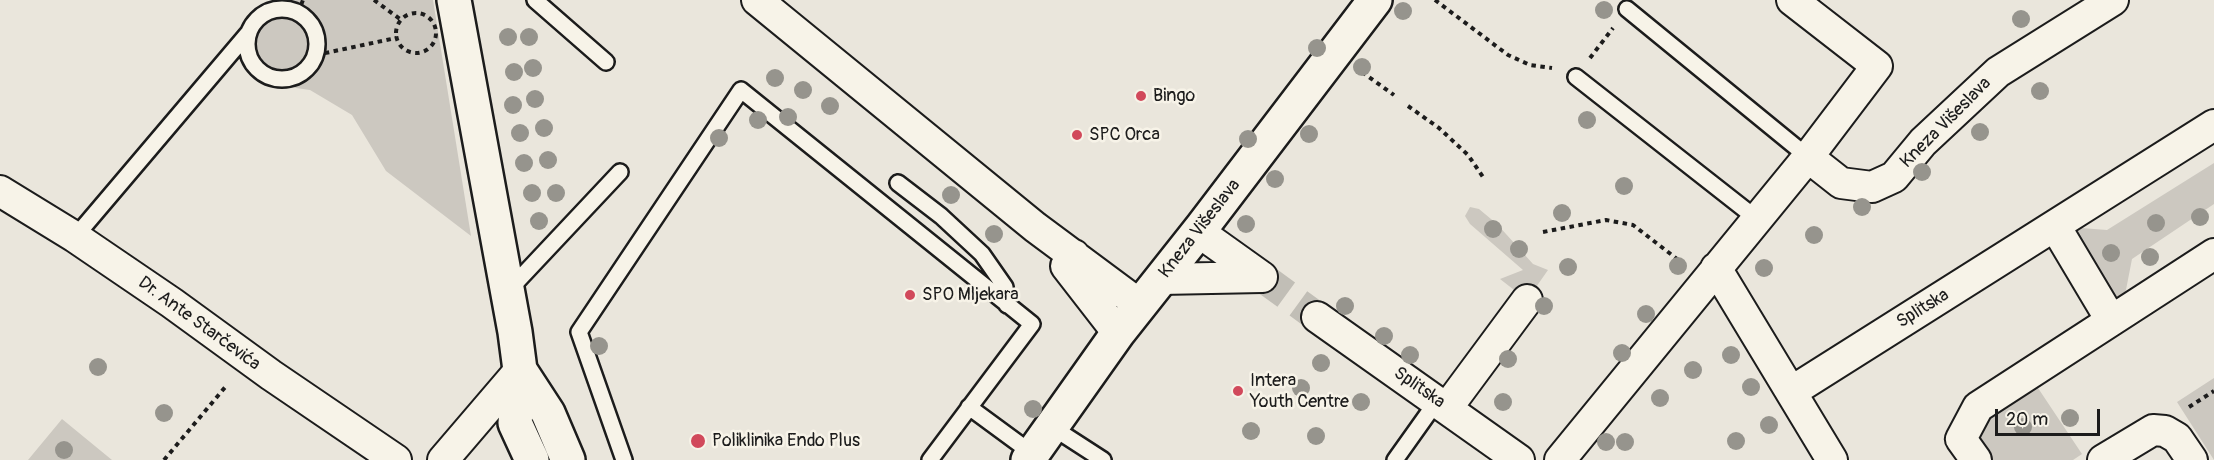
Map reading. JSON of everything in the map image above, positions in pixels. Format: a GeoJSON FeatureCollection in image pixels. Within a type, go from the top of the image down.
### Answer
{"type":"FeatureCollection","features":[{"type":"Feature","properties":{"kind":"street"},"geometry":{"type":"LineString","coordinates":[[454,0],[459,43],[520,370],[515,423],[532,460]]}},
{"type":"Feature","properties":{"kind":"street"},"geometry":{"type":"LineString","coordinates":[[757,0],[1035,227],[1140,305]]}},
{"type":"Feature","properties":{"kind":"street","name":"Kneza Višeslava"},"geometry":{"type":"LineString","coordinates":[[1030,457],[1118,333],[1198,232],[1374,0]]}},
{"type":"Feature","properties":{"kind":"street"},"geometry":{"type":"LineString","coordinates":[[1560,460],[1808,157],[1877,66],[1792,0]]}},
{"type":"Feature","properties":{"kind":"street","name":"Kneza Višeslava"},"geometry":{"type":"LineString","coordinates":[[1808,157],[1841,183],[1872,187],[1894,177],[1923,142],[1998,72],[2113,0]]}},
{"type":"Feature","properties":{"kind":"street","name":"Splitska"},"geometry":{"type":"LineString","coordinates":[[1791,392],[2214,126]]}},
{"type":"Feature","properties":{"kind":"street","name":"Dr. Ante Starčevića"},"geometry":{"type":"LineString","coordinates":[[2,195],[75,237],[396,460]]}},
{"type":"Feature","properties":{"kind":"street"},"geometry":{"type":"LineString","coordinates":[[2055,226],[2111,320]]}},
{"type":"Feature","properties":{"kind":"street"},"geometry":{"type":"LineString","coordinates":[[1161,279],[1262,277],[1198,232]]}},
{"type":"Feature","properties":{"kind":"street"},"geometry":{"type":"LineString","coordinates":[[1976,460],[1961,438],[1978,407],[2214,254]]}},
{"type":"Feature","properties":{"kind":"street"},"geometry":{"type":"LineString","coordinates":[[1074,255],[1066,266],[1118,333]]}},
{"type":"Feature","properties":{"kind":"street"},"geometry":{"type":"LineString","coordinates":[[1711,274],[1791,392],[1832,460]]}},
{"type":"Feature","properties":{"kind":"street"},"geometry":{"type":"LineString","coordinates":[[1442,404],[1527,300]]}},
{"type":"Feature","properties":{"kind":"street","name":"Splitska"},"geometry":{"type":"LineString","coordinates":[[1317,317],[1519,460]]}},
{"type":"Feature","properties":{"kind":"street"},"geometry":{"type":"LineString","coordinates":[[443,460],[520,370]]}},
{"type":"Feature","properties":{"kind":"street"},"geometry":{"type":"LineString","coordinates":[[520,370],[548,413],[567,460]]}},
{"type":"Feature","properties":{"kind":"street"},"geometry":{"type":"LineString","coordinates":[[2103,460],[2153,430],[2165,431],[2176,438],[2192,460]]}},
{"type":"Feature","properties":{"kind":"lane"},"geometry":{"type":"LineString","coordinates":[[535,0],[606,62]]}},
{"type":"Feature","properties":{"kind":"lane"},"geometry":{"type":"LineString","coordinates":[[75,237],[263,14],[274,9],[301,6],[315,31],[316,55],[301,74],[289,78],[265,75],[249,57],[249,32]]}},
{"type":"Feature","properties":{"kind":"lane","name":"Kneza Višeslava"},"geometry":{"type":"LineString","coordinates":[[1628,9],[1808,157]]}},
{"type":"Feature","properties":{"kind":"lane"},"geometry":{"type":"LineString","coordinates":[[1576,77],[1757,219]]}},
{"type":"Feature","properties":{"kind":"lane"},"geometry":{"type":"LineString","coordinates":[[624,460],[579,332],[741,90],[1032,324],[930,460]]}},
{"type":"Feature","properties":{"kind":"lane"},"geometry":{"type":"LineString","coordinates":[[507,293],[620,172]]}},
{"type":"Feature","properties":{"kind":"lane"},"geometry":{"type":"LineString","coordinates":[[898,183],[941,216],[982,255],[1005,287],[1007,304]]}},
{"type":"Feature","properties":{"kind":"lane"},"geometry":{"type":"LineString","coordinates":[[1395,460],[1442,404]]}},
{"type":"Feature","properties":{"kind":"lane"},"geometry":{"type":"LineString","coordinates":[[969,407],[1030,457]]}},
{"type":"Feature","properties":{"kind":"lane"},"geometry":{"type":"LineString","coordinates":[[1052,428],[1103,460]]}},
{"type":"Feature","properties":{"kind":"path"},"geometry":{"type":"LineString","coordinates":[[375,0],[400,20]]}},
{"type":"Feature","properties":{"kind":"path"},"geometry":{"type":"LineString","coordinates":[[1435,0],[1508,55],[1576,77],[1628,9]]}},
{"type":"Feature","properties":{"kind":"path"},"geometry":{"type":"LineString","coordinates":[[412,13],[425,15],[434,24],[436,37],[429,48],[417,53],[404,50],[396,38],[395,32],[400,20],[412,13]]}},
{"type":"Feature","properties":{"kind":"path"},"geometry":{"type":"LineString","coordinates":[[316,55],[396,38]]}},
{"type":"Feature","properties":{"kind":"path"},"geometry":{"type":"LineString","coordinates":[[1360,70],[1394,95]]}},
{"type":"Feature","properties":{"kind":"path"},"geometry":{"type":"LineString","coordinates":[[1408,106],[1468,155],[1483,177]]}},
{"type":"Feature","properties":{"kind":"path"},"geometry":{"type":"LineString","coordinates":[[1543,232],[1606,220],[1633,225],[1711,274]]}},
{"type":"Feature","properties":{"kind":"path"},"geometry":{"type":"LineString","coordinates":[[164,460],[249,359]]}},
{"type":"Feature","properties":{"kind":"shaded area"},"geometry":{"type":"Polygon","coordinates":[[[284,0],[433,0],[471,236],[386,171],[352,115],[310,90],[296,88],[256,65],[249,57],[249,46],[260,27],[284,0]]]}},
{"type":"Feature","properties":{"kind":"shaded area"},"geometry":{"type":"Polygon","coordinates":[[[2214,163],[2214,204],[2132,259],[2124,300],[2113,305],[2068,227],[2107,230],[2214,163]]]}},
{"type":"Feature","properties":{"kind":"shaded area"},"geometry":{"type":"Polygon","coordinates":[[[1470,207],[1479,209],[1497,224],[1533,264],[1548,270],[1527,300],[1500,279],[1523,270],[1470,224],[1465,216],[1470,207]]]}},
{"type":"Feature","properties":{"kind":"shaded area"},"geometry":{"type":"Polygon","coordinates":[[[2214,378],[2214,460],[2177,402],[2214,378]]]}},
{"type":"Feature","properties":{"kind":"shaded area"},"geometry":{"type":"Polygon","coordinates":[[[2036,385],[2082,454],[2073,460],[1992,460],[1977,438],[1987,416],[2036,385]]]}},
{"type":"Feature","properties":{"kind":"shaded area"},"geometry":{"type":"Polygon","coordinates":[[[62,419],[112,460],[28,460],[62,419]]]}},
{"type":"Feature","properties":{"kind":"tunnel"},"geometry":{"type":"LineString","coordinates":[[1262,277],[1317,317]]}},
{"type":"Feature","properties":{"kind":"place","name":"Bingo"},"geometry":{"type":"Point","coordinates":[1141,96]}},
{"type":"Feature","properties":{"kind":"place","name":"SPC Orca"},"geometry":{"type":"Point","coordinates":[1077,135]}},
{"type":"Feature","properties":{"kind":"place","name":"SPO Mljekara"},"geometry":{"type":"Point","coordinates":[910,295]}},
{"type":"Feature","properties":{"kind":"place","name":"Intera Youth Centre"},"geometry":{"type":"Point","coordinates":[1238,391]}},
{"type":"Feature","properties":{"kind":"place","name":"Poliklinika Endo Plus"},"geometry":{"type":"Point","coordinates":[698,441]}}]}
